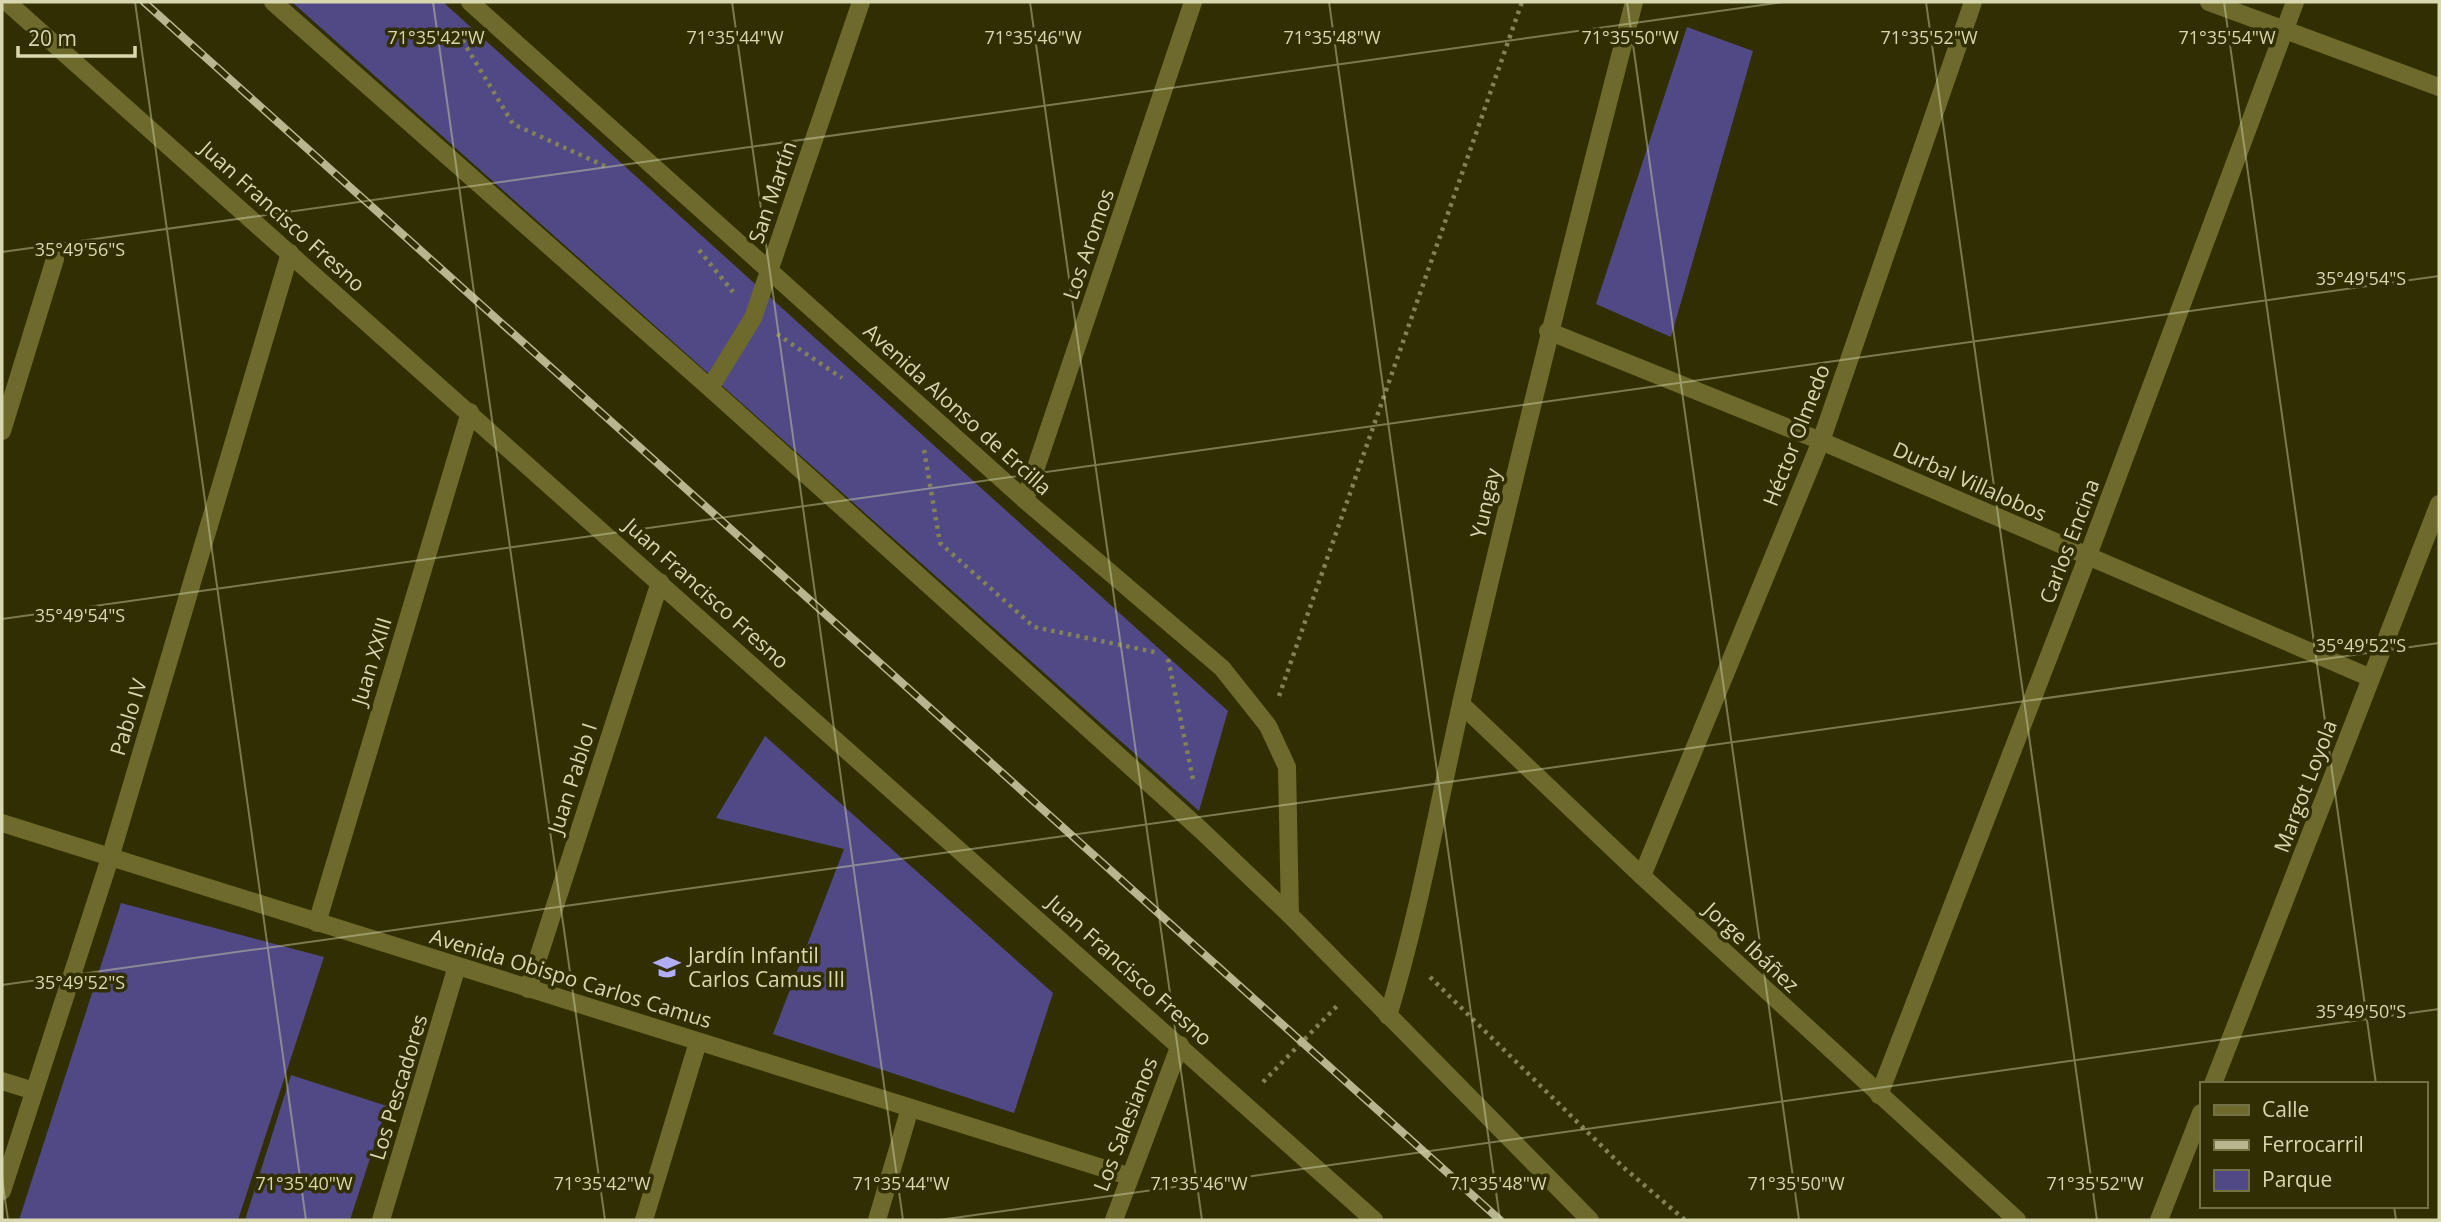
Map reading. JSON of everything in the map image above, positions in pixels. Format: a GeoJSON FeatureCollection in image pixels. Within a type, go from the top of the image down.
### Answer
{"type":"FeatureCollection","features":[{"type":"Feature","properties":{"kind":"street","name":"Juan Francisco Fresno"},"geometry":{"type":"LineString","coordinates":[[7,2],[1374,1220]]}},
{"type":"Feature","properties":{"kind":"street"},"geometry":{"type":"LineString","coordinates":[[272,2],[710,388],[1200,830],[1290,915],[1590,1220]]}},
{"type":"Feature","properties":{"kind":"street","name":"Avenida Alonso de Ercilla"},"geometry":{"type":"LineString","coordinates":[[470,2],[1025,500],[1222,668],[1268,726],[1287,767],[1290,915]]}},
{"type":"Feature","properties":{"kind":"street","name":"San Martín"},"geometry":{"type":"LineString","coordinates":[[710,388],[754,318],[861,2]]}},
{"type":"Feature","properties":{"kind":"street","name":"Los Aromos"},"geometry":{"type":"LineString","coordinates":[[1025,500],[1193,2]]}},
{"type":"Feature","properties":{"kind":"street","name":"Yungay"},"geometry":{"type":"LineString","coordinates":[[1388,1016],[1407,954],[1461,704],[1548,331],[1634,2]]}},
{"type":"Feature","properties":{"kind":"street","name":"Héctor Olmedo"},"geometry":{"type":"LineString","coordinates":[[1642,876],[1821,441],[1972,2]]}},
{"type":"Feature","properties":{"kind":"street"},"geometry":{"type":"LineString","coordinates":[[2209,2],[2439,87]]}},
{"type":"Feature","properties":{"kind":"street","name":"Carlos Encina"},"geometry":{"type":"LineString","coordinates":[[1879,1095],[2087,558],[2295,2]]}},
{"type":"Feature","properties":{"kind":"street","name":"Pablo IV"},"geometry":{"type":"LineString","coordinates":[[2,1191],[110,858],[290,253]]}},
{"type":"Feature","properties":{"kind":"street"},"geometry":{"type":"LineString","coordinates":[[2,431],[55,259]]}},
{"type":"Feature","properties":{"kind":"street","name":"Durbal Villalobos"},"geometry":{"type":"LineString","coordinates":[[1548,331],[1821,441],[2087,558],[2371,678]]}},
{"type":"Feature","properties":{"kind":"street","name":"Juan XXIII"},"geometry":{"type":"LineString","coordinates":[[317,923],[470,412]]}},
{"type":"Feature","properties":{"kind":"street","name":"Margot Loyola"},"geometry":{"type":"LineString","coordinates":[[2214,1082],[2439,504]]}},
{"type":"Feature","properties":{"kind":"street","name":"Juan Pablo I"},"geometry":{"type":"LineString","coordinates":[[528,989],[660,582]]}},
{"type":"Feature","properties":{"kind":"street","name":"Jorge Ibáñez"},"geometry":{"type":"LineString","coordinates":[[1461,704],[1642,876],[2017,1220]]}},
{"type":"Feature","properties":{"kind":"street","name":"Avenida Obispo Carlos Camus"},"geometry":{"type":"LineString","coordinates":[[2,824],[1128,1176]]}},
{"type":"Feature","properties":{"kind":"street","name":"Los Pescadores"},"geometry":{"type":"LineString","coordinates":[[382,1220],[457,966]]}},
{"type":"Feature","properties":{"kind":"street"},"geometry":{"type":"LineString","coordinates":[[644,1220],[698,1042]]}},
{"type":"Feature","properties":{"kind":"street","name":"Los Salesianos"},"geometry":{"type":"LineString","coordinates":[[1114,1220],[1128,1176],[1180,1045]]}},
{"type":"Feature","properties":{"kind":"street"},"geometry":{"type":"LineString","coordinates":[[2,1080],[34,1091]]}},
{"type":"Feature","properties":{"kind":"street"},"geometry":{"type":"LineString","coordinates":[[877,1220],[910,1108]]}},
{"type":"Feature","properties":{"kind":"street"},"geometry":{"type":"LineString","coordinates":[[2159,1220],[2200,1116]]}},
{"type":"Feature","properties":{"kind":"path"},"geometry":{"type":"LineString","coordinates":[[1268,726],[1522,2]]}},
{"type":"Feature","properties":{"kind":"path"},"geometry":{"type":"LineString","coordinates":[[453,24],[513,124],[611,170]]}},
{"type":"Feature","properties":{"kind":"path"},"geometry":{"type":"LineString","coordinates":[[697,247],[754,318],[843,379]]}},
{"type":"Feature","properties":{"kind":"path"},"geometry":{"type":"LineString","coordinates":[[923,446],[940,543],[1034,627],[1167,655],[1199,811],[1200,830]]}},
{"type":"Feature","properties":{"kind":"path"},"geometry":{"type":"LineString","coordinates":[[1407,954],[1623,1167],[1685,1220]]}},
{"type":"Feature","properties":{"kind":"path"},"geometry":{"type":"LineString","coordinates":[[1243,1102],[1358,985]]}},
{"type":"Feature","properties":{"kind":"green space"},"geometry":{"type":"Polygon","coordinates":[[[292,2],[443,2],[1228,711],[1199,811],[292,2]]]}},
{"type":"Feature","properties":{"kind":"green space"},"geometry":{"type":"Polygon","coordinates":[[[1687,27],[1753,51],[1671,337],[1596,304],[1687,27]]]}},
{"type":"Feature","properties":{"kind":"green space"},"geometry":{"type":"Polygon","coordinates":[[[765,736],[1053,993],[1014,1113],[773,1034],[844,849],[716,818],[765,736]]]}},
{"type":"Feature","properties":{"kind":"green space"},"geometry":{"type":"Polygon","coordinates":[[[121,903],[324,957],[238,1220],[19,1220],[121,903]]]}},
{"type":"Feature","properties":{"kind":"green space"},"geometry":{"type":"Polygon","coordinates":[[[291,1075],[387,1106],[350,1220],[245,1220],[291,1075]]]}},
{"type":"Feature","properties":{"kind":"railway"},"geometry":{"type":"LineString","coordinates":[[144,2],[1500,1220]]}},
{"type":"Feature","properties":{"kind":"place","name":"Jardín Infantil Carlos Camus III"},"geometry":{"type":"Point","coordinates":[667,967]}}]}
